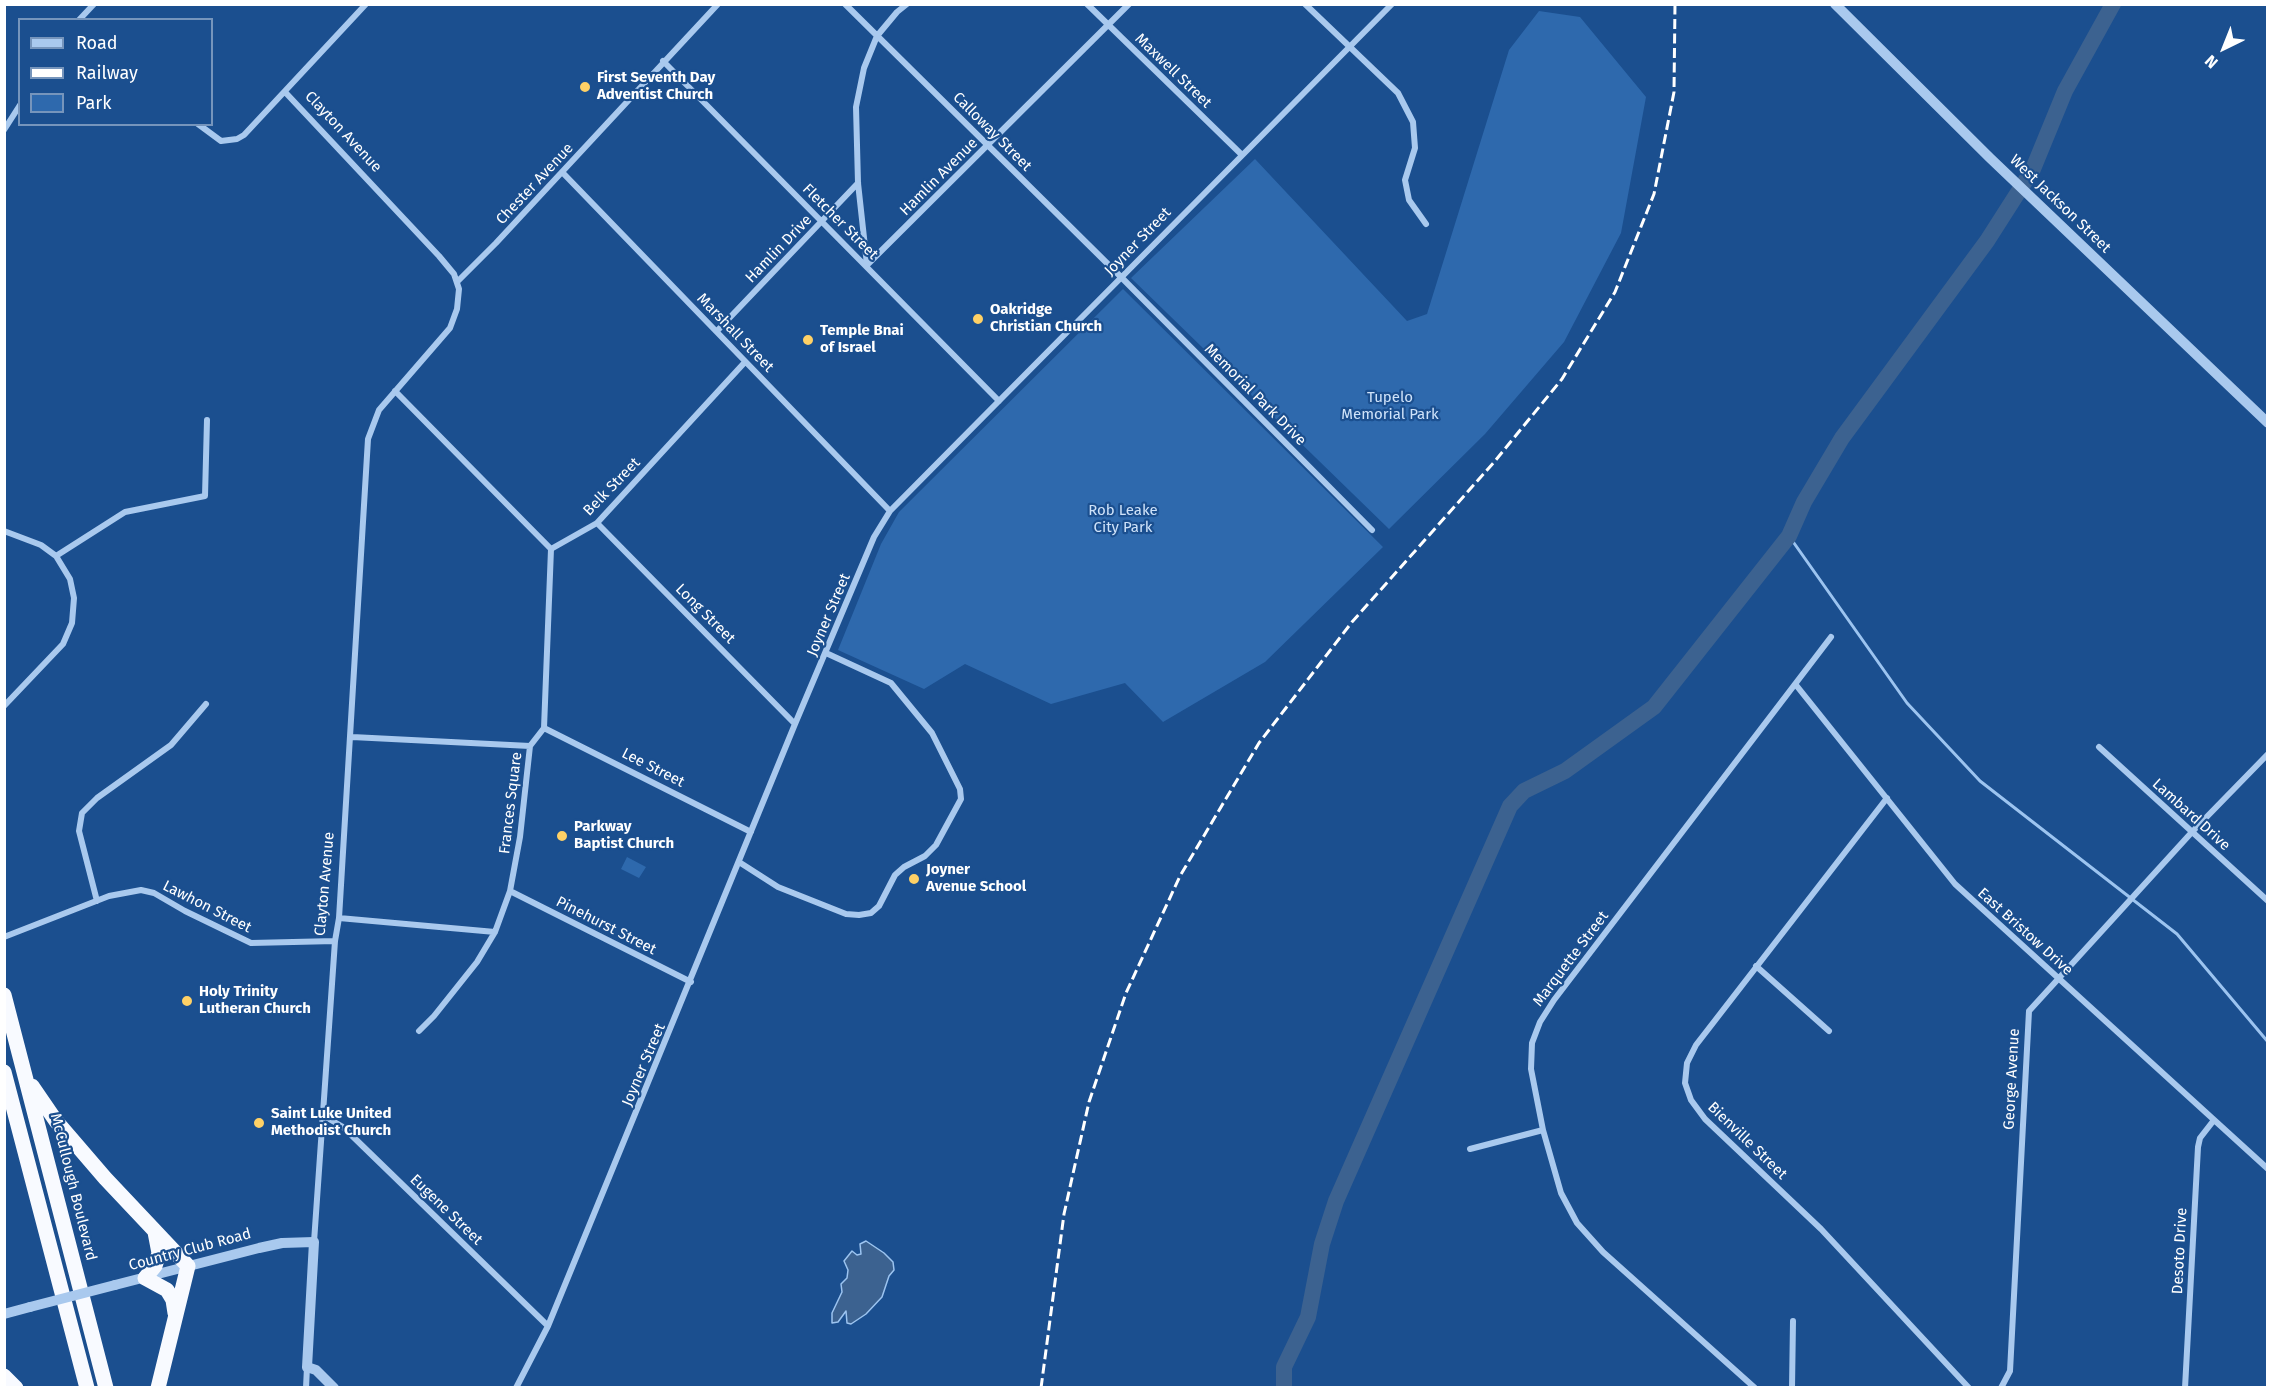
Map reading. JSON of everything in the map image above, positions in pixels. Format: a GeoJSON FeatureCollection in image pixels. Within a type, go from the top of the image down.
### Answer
{"type":"FeatureCollection","features":[{"type":"Feature","properties":{"kind":"highway","name":"McCullough Boulevard"},"geometry":{"type":"LineString","coordinates":[[4,995],[106,1388]]}},
{"type":"Feature","properties":{"kind":"highway"},"geometry":{"type":"LineString","coordinates":[[4,1072],[87,1388]]}},
{"type":"Feature","properties":{"kind":"highway"},"geometry":{"type":"LineString","coordinates":[[26,1078],[56,1120],[188,1266],[158,1388]]}},
{"type":"Feature","properties":{"kind":"highway"},"geometry":{"type":"LineString","coordinates":[[155,1232],[159,1246],[157,1260],[145,1278],[167,1290],[173,1300],[175,1316]]}},
{"type":"Feature","properties":{"kind":"highway"},"geometry":{"type":"LineString","coordinates":[[4,1376],[16,1388]]}},
{"type":"Feature","properties":{"kind":"street"},"geometry":{"type":"LineString","coordinates":[[82,18],[94,4]]}},
{"type":"Feature","properties":{"kind":"street","name":"Clayton Avenue"},"geometry":{"type":"LineString","coordinates":[[366,4],[285,92],[439,256],[458,281]]}},
{"type":"Feature","properties":{"kind":"street","name":"Chester Avenue"},"geometry":{"type":"LineString","coordinates":[[458,281],[718,4]]}},
{"type":"Feature","properties":{"kind":"street","name":"Calloway Street"},"geometry":{"type":"LineString","coordinates":[[845,4],[1121,277]]}},
{"type":"Feature","properties":{"kind":"street"},"geometry":{"type":"LineString","coordinates":[[867,265],[858,183],[856,107],[864,68],[877,36],[897,12],[907,4]]}},
{"type":"Feature","properties":{"kind":"street","name":"Maxwell Street"},"geometry":{"type":"LineString","coordinates":[[1087,4],[1242,155]]}},
{"type":"Feature","properties":{"kind":"street","name":"Hamlin Avenue"},"geometry":{"type":"LineString","coordinates":[[867,265],[1129,4]]}},
{"type":"Feature","properties":{"kind":"street"},"geometry":{"type":"LineString","coordinates":[[1305,4],[1398,93],[1413,122],[1414,148],[1405,180],[1409,200],[1426,224]]}},
{"type":"Feature","properties":{"kind":"street","name":"Joyner Street"},"geometry":{"type":"LineString","coordinates":[[516,1388],[548,1326],[691,982],[795,723],[874,537],[890,510],[1392,4]]}},
{"type":"Feature","properties":{"kind":"street","name":"West Jackson Street"},"geometry":{"type":"LineString","coordinates":[[1835,4],[1990,158],[2268,423]]}},
{"type":"Feature","properties":{"kind":"street","name":"Fletcher Street"},"geometry":{"type":"LineString","coordinates":[[663,61],[999,401]]}},
{"type":"Feature","properties":{"kind":"street"},"geometry":{"type":"LineString","coordinates":[[200,126],[215,139],[228,141],[237,139],[285,92]]}},
{"type":"Feature","properties":{"kind":"street"},"geometry":{"type":"LineString","coordinates":[[4,130],[18,108]]}},
{"type":"Feature","properties":{"kind":"street","name":"Marshall Street"},"geometry":{"type":"LineString","coordinates":[[562,172],[890,510]]}},
{"type":"Feature","properties":{"kind":"street","name":"Hamlin Drive"},"geometry":{"type":"LineString","coordinates":[[717,332],[858,183]]}},
{"type":"Feature","properties":{"kind":"street","name":"Memorial Park Drive"},"geometry":{"type":"LineString","coordinates":[[1121,277],[1372,530]]}},
{"type":"Feature","properties":{"kind":"street"},"geometry":{"type":"LineString","coordinates":[[458,281],[459,298],[454,320],[395,391],[551,549],[544,728],[530,746]]}},
{"type":"Feature","properties":{"kind":"street","name":"Belk Street"},"geometry":{"type":"LineString","coordinates":[[551,549],[597,523],[745,363]]}},
{"type":"Feature","properties":{"kind":"street","name":"Clayton Avenue"},"geometry":{"type":"LineString","coordinates":[[306,1388],[335,940],[339,918],[352,737],[367,451],[374,418],[395,391]]}},
{"type":"Feature","properties":{"kind":"street"},"geometry":{"type":"LineString","coordinates":[[56,556],[125,512],[205,496],[207,420]]}},
{"type":"Feature","properties":{"kind":"street","name":"Long Street"},"geometry":{"type":"LineString","coordinates":[[597,523],[795,723]]}},
{"type":"Feature","properties":{"kind":"street"},"geometry":{"type":"LineString","coordinates":[[4,531],[41,545],[56,556],[72,588],[73,610],[68,635],[47,663],[4,706]]}},
{"type":"Feature","properties":{"kind":"street","name":"Marquette Street"},"geometry":{"type":"LineString","coordinates":[[1755,1388],[1585,1234],[1561,1193],[1543,1130],[1531,1069],[1532,1043],[1540,1022],[1831,637]]}},
{"type":"Feature","properties":{"kind":"street"},"geometry":{"type":"LineString","coordinates":[[739,862],[778,887],[846,914],[871,913],[879,906],[895,875],[904,867],[925,856],[936,845],[961,799],[960,789],[932,733],[891,683],[826,653]]}},
{"type":"Feature","properties":{"kind":"street","name":"East Bristow Drive"},"geometry":{"type":"LineString","coordinates":[[1796,685],[1955,884],[2268,1169]]}},
{"type":"Feature","properties":{"kind":"street"},"geometry":{"type":"LineString","coordinates":[[96,901],[79,831],[82,813],[97,798],[171,745],[206,704]]}},
{"type":"Feature","properties":{"kind":"street","name":"Lee Street"},"geometry":{"type":"LineString","coordinates":[[544,728],[751,832]]}},
{"type":"Feature","properties":{"kind":"street","name":"Frances Square"},"geometry":{"type":"LineString","coordinates":[[352,737],[530,746],[520,837],[510,891],[495,932],[461,983],[419,1031]]}},
{"type":"Feature","properties":{"kind":"street","name":"Lambard Drive"},"geometry":{"type":"LineString","coordinates":[[2099,747],[2268,901]]}},
{"type":"Feature","properties":{"kind":"street","name":"George Avenue"},"geometry":{"type":"LineString","coordinates":[[2001,1388],[2010,1371],[2027,1020],[2031,1008],[2192,832],[2268,754]]}},
{"type":"Feature","properties":{"kind":"street","name":"Bienville Street"},"geometry":{"type":"LineString","coordinates":[[1887,798],[1690,1054],[1685,1073],[1691,1101],[1705,1119],[1836,1244],[1969,1388]]}},
{"type":"Feature","properties":{"kind":"street","name":"Lawhon Street"},"geometry":{"type":"LineString","coordinates":[[4,937],[96,901],[134,890],[147,891],[251,943],[335,940]]}},
{"type":"Feature","properties":{"kind":"street","name":"Pinehurst Street"},"geometry":{"type":"LineString","coordinates":[[510,891],[691,982]]}},
{"type":"Feature","properties":{"kind":"street"},"geometry":{"type":"LineString","coordinates":[[339,918],[495,932]]}},
{"type":"Feature","properties":{"kind":"street"},"geometry":{"type":"LineString","coordinates":[[1756,966],[1829,1031]]}},
{"type":"Feature","properties":{"kind":"street","name":"Eugene Street"},"geometry":{"type":"LineString","coordinates":[[324,1116],[342,1127],[548,1326]]}},
{"type":"Feature","properties":{"kind":"street","name":"Desoto Drive"},"geometry":{"type":"LineString","coordinates":[[2185,1388],[2198,1147],[2200,1138],[2214,1120]]}},
{"type":"Feature","properties":{"kind":"street"},"geometry":{"type":"LineString","coordinates":[[1470,1149],[1543,1130]]}},
{"type":"Feature","properties":{"kind":"street","name":"Country Club Road"},"geometry":{"type":"LineString","coordinates":[[4,1314],[282,1243],[314,1242]]}},
{"type":"Feature","properties":{"kind":"street"},"geometry":{"type":"LineString","coordinates":[[1792,1388],[1793,1321]]}},
{"type":"Feature","properties":{"kind":"street"},"geometry":{"type":"LineString","coordinates":[[307,1367],[316,1370],[334,1388]]}},
{"type":"Feature","properties":{"kind":"green space","name":"Tupelo Memorial Park"},"geometry":{"type":"Polygon","coordinates":[[[1539,11],[1580,17],[1646,97],[1621,233],[1564,342],[1485,434],[1389,529],[1131,278],[1255,159],[1407,321],[1427,314],[1509,50],[1539,11]]]}},
{"type":"Feature","properties":{"kind":"green space","name":"Rob Leake City Park"},"geometry":{"type":"Polygon","coordinates":[[[1123,289],[1383,547],[1265,662],[1163,722],[1125,683],[1051,704],[965,664],[924,689],[838,650],[881,544],[899,512],[1123,289]]]}},
{"type":"Feature","properties":{"kind":"green space"},"geometry":{"type":"Polygon","coordinates":[[[627,857],[646,867],[639,878],[621,869],[627,857]]]}},
{"type":"Feature","properties":{"kind":"shaded area"},"geometry":{"type":"Polygon","coordinates":[[[866,1241],[893,1262],[894,1270],[889,1276],[882,1297],[866,1314],[851,1324],[847,1323],[846,1311],[838,1322],[832,1323],[832,1313],[842,1292],[841,1284],[847,1278],[848,1270],[844,1261],[852,1251],[857,1255],[861,1254],[860,1244],[866,1241]]]}},
{"type":"Feature","properties":{"kind":"waterway"},"geometry":{"type":"LineString","coordinates":[[1284,1388],[1284,1367],[1308,1317],[1322,1244],[1336,1201],[1510,806],[1524,791],[1565,771],[1654,707],[1789,536],[1804,502],[1842,438],[1987,241],[2033,169],[2065,91],[2113,4]]}},
{"type":"Feature","properties":{"kind":"waterway"},"geometry":{"type":"LineString","coordinates":[[1789,536],[1907,703],[1980,781],[2177,934],[2268,1042]]}},
{"type":"Feature","properties":{"kind":"railway"},"geometry":{"type":"LineString","coordinates":[[1041,1388],[1064,1214],[1089,1102],[1126,993],[1180,876],[1259,743],[1352,622],[1495,461],[1562,379],[1615,292],[1654,194],[1674,92],[1675,4]]}},
{"type":"Feature","properties":{"kind":"place","name":"First Seventh Day Adventist Church"},"geometry":{"type":"Point","coordinates":[585,87]}},
{"type":"Feature","properties":{"kind":"place","name":"Oakridge Christian Church"},"geometry":{"type":"Point","coordinates":[978,319]}},
{"type":"Feature","properties":{"kind":"place","name":"Temple Bnai of Israel"},"geometry":{"type":"Point","coordinates":[808,340]}},
{"type":"Feature","properties":{"kind":"place","name":"Parkway Baptist Church"},"geometry":{"type":"Point","coordinates":[562,836]}},
{"type":"Feature","properties":{"kind":"place","name":"Joyner Avenue School"},"geometry":{"type":"Point","coordinates":[914,879]}},
{"type":"Feature","properties":{"kind":"place","name":"Holy Trinity Lutheran Church"},"geometry":{"type":"Point","coordinates":[187,1001]}},
{"type":"Feature","properties":{"kind":"place","name":"Saint Luke United Methodist Church"},"geometry":{"type":"Point","coordinates":[259,1123]}}]}
